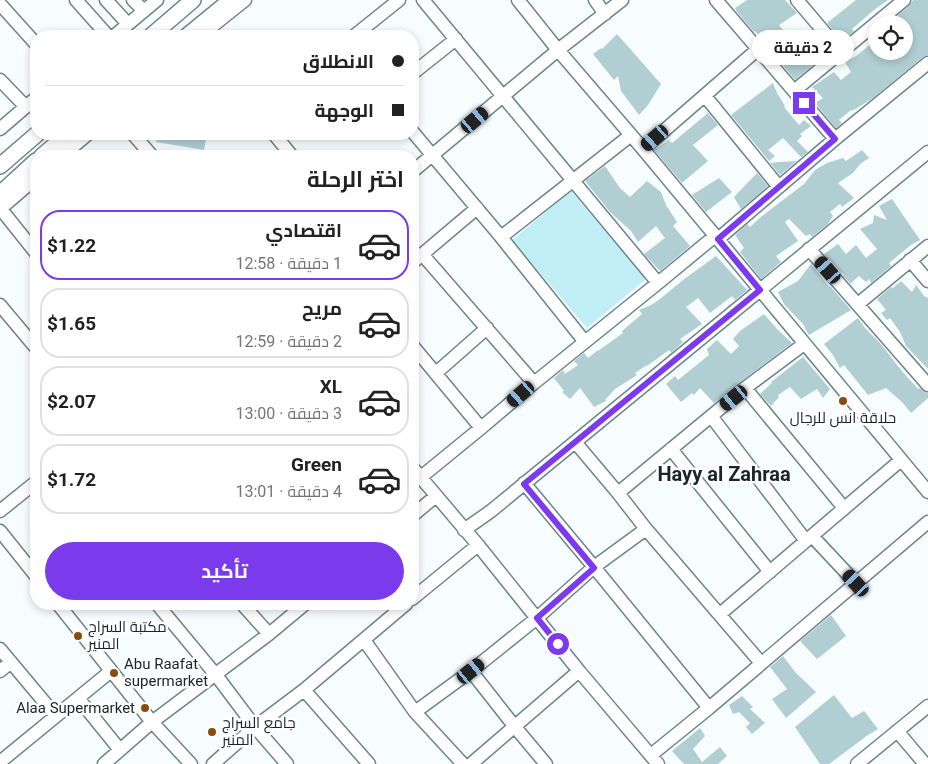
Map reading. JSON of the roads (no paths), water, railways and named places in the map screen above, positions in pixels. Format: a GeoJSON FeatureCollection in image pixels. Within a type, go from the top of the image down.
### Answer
{"type":"FeatureCollection","features":[{"type":"Feature","properties":{"kind":"main road"},"geometry":{"type":"LineString","coordinates":[[158,30],[193,0]]}},
{"type":"Feature","properties":{"kind":"main road"},"geometry":{"type":"LineString","coordinates":[[194,30],[231,0]]}},
{"type":"Feature","properties":{"kind":"main road"},"geometry":{"type":"LineString","coordinates":[[0,166],[30,140]]}},
{"type":"Feature","properties":{"kind":"main road"},"geometry":{"type":"LineString","coordinates":[[49,150],[61,140]]}},
{"type":"Feature","properties":{"kind":"main road"},"geometry":{"type":"LineString","coordinates":[[0,194],[30,166]]}},
{"type":"Feature","properties":{"kind":"street"},"geometry":{"type":"LineString","coordinates":[[76,0],[103,30]]}},
{"type":"Feature","properties":{"kind":"street"},"geometry":{"type":"LineString","coordinates":[[106,0],[128,24]]}},
{"type":"Feature","properties":{"kind":"street"},"geometry":{"type":"LineString","coordinates":[[133,0],[144,11]]}},
{"type":"Feature","properties":{"kind":"street"},"geometry":{"type":"LineString","coordinates":[[121,30],[158,0]]}},
{"type":"Feature","properties":{"kind":"street"},"geometry":{"type":"LineString","coordinates":[[208,30],[246,0]]}},
{"type":"Feature","properties":{"kind":"street"},"geometry":{"type":"LineString","coordinates":[[362,30],[399,0]]}},
{"type":"Feature","properties":{"kind":"street"},"geometry":{"type":"LineString","coordinates":[[423,0],[658,284]]}},
{"type":"Feature","properties":{"kind":"street"},"geometry":{"type":"LineString","coordinates":[[518,0],[928,492]]}},
{"type":"Feature","properties":{"kind":"street"},"geometry":{"type":"LineString","coordinates":[[595,0],[605,14]]}},
{"type":"Feature","properties":{"kind":"street"},"geometry":{"type":"LineString","coordinates":[[419,167],[558,50],[622,0]]}},
{"type":"Feature","properties":{"kind":"street"},"geometry":{"type":"LineString","coordinates":[[797,0],[841,52]]}},
{"type":"Feature","properties":{"kind":"street"},"geometry":{"type":"LineString","coordinates":[[794,92],[904,0]]}},
{"type":"Feature","properties":{"kind":"street"},"geometry":{"type":"LineString","coordinates":[[722,2],[758,49],[835,139]]}},
{"type":"Feature","properties":{"kind":"street"},"geometry":{"type":"LineString","coordinates":[[0,4],[30,37]]}},
{"type":"Feature","properties":{"kind":"street"},"geometry":{"type":"LineString","coordinates":[[419,68],[456,39]]}},
{"type":"Feature","properties":{"kind":"street"},"geometry":{"type":"LineString","coordinates":[[643,149],[758,49]]}},
{"type":"Feature","properties":{"kind":"street"},"geometry":{"type":"LineString","coordinates":[[419,471],[481,428],[534,383],[778,188],[928,63]]}},
{"type":"Feature","properties":{"kind":"street"},"geometry":{"type":"LineString","coordinates":[[0,80],[26,107]]}},
{"type":"Feature","properties":{"kind":"street"},"geometry":{"type":"LineString","coordinates":[[705,96],[778,188]]}},
{"type":"Feature","properties":{"kind":"street"},"geometry":{"type":"LineString","coordinates":[[0,129],[30,103]]}},
{"type":"Feature","properties":{"kind":"street"},"geometry":{"type":"LineString","coordinates":[[500,237],[631,135]]}},
{"type":"Feature","properties":{"kind":"street"},"geometry":{"type":"LineString","coordinates":[[419,139],[585,342]]}},
{"type":"Feature","properties":{"kind":"street"},"geometry":{"type":"LineString","coordinates":[[69,150],[81,140]]}},
{"type":"Feature","properties":{"kind":"street"},"geometry":{"type":"LineString","coordinates":[[138,140],[147,150]]}},
{"type":"Feature","properties":{"kind":"street"},"geometry":{"type":"LineString","coordinates":[[279,140],[287,150]]}},
{"type":"Feature","properties":{"kind":"street"},"geometry":{"type":"LineString","coordinates":[[464,530],[524,484],[928,152]]}},
{"type":"Feature","properties":{"kind":"street"},"geometry":{"type":"LineString","coordinates":[[30,183],[0,208],[30,246]]}},
{"type":"Feature","properties":{"kind":"street"},"geometry":{"type":"LineString","coordinates":[[419,257],[477,208]]}},
{"type":"Feature","properties":{"kind":"street"},"geometry":{"type":"LineString","coordinates":[[858,304],[928,246]]}},
{"type":"Feature","properties":{"kind":"street"},"geometry":{"type":"LineString","coordinates":[[809,250],[928,385]]}},
{"type":"Feature","properties":{"kind":"street"},"geometry":{"type":"LineString","coordinates":[[419,259],[488,328],[534,383]]}},
{"type":"Feature","properties":{"kind":"street"},"geometry":{"type":"LineString","coordinates":[[910,260],[928,281]]}},
{"type":"Feature","properties":{"kind":"street"},"geometry":{"type":"LineString","coordinates":[[0,305],[30,341]]}},
{"type":"Feature","properties":{"kind":"street"},"geometry":{"type":"LineString","coordinates":[[436,373],[488,328]]}},
{"type":"Feature","properties":{"kind":"street"},"geometry":{"type":"LineString","coordinates":[[618,492],[745,388],[804,344]]}},
{"type":"Feature","properties":{"kind":"street"},"geometry":{"type":"LineString","coordinates":[[419,353],[481,428]]}},
{"type":"Feature","properties":{"kind":"street"},"geometry":{"type":"LineString","coordinates":[[745,388],[844,508]]}},
{"type":"Feature","properties":{"kind":"street"},"geometry":{"type":"LineString","coordinates":[[711,416],[809,538],[856,583]]}},
{"type":"Feature","properties":{"kind":"street"},"geometry":{"type":"LineString","coordinates":[[575,442],[618,492],[646,529],[762,663]]}},
{"type":"Feature","properties":{"kind":"street"},"geometry":{"type":"LineString","coordinates":[[671,449],[770,572]]}},
{"type":"Feature","properties":{"kind":"street"},"geometry":{"type":"LineString","coordinates":[[720,614],[902,460]]}},
{"type":"Feature","properties":{"kind":"street"},"geometry":{"type":"LineString","coordinates":[[419,475],[654,760],[709,708],[928,522]]}},
{"type":"Feature","properties":{"kind":"street"},"geometry":{"type":"LineString","coordinates":[[524,484],[709,708]]}},
{"type":"Feature","properties":{"kind":"street"},"geometry":{"type":"LineString","coordinates":[[0,511],[30,487]]}},
{"type":"Feature","properties":{"kind":"street"},"geometry":{"type":"LineString","coordinates":[[419,510],[436,496]]}},
{"type":"Feature","properties":{"kind":"street"},"geometry":{"type":"LineString","coordinates":[[415,712],[471,671],[537,618],[594,568],[646,529]]}},
{"type":"Feature","properties":{"kind":"street"},"geometry":{"type":"LineString","coordinates":[[0,531],[30,568]]}},
{"type":"Feature","properties":{"kind":"street"},"geometry":{"type":"LineString","coordinates":[[419,593],[478,546]]}},
{"type":"Feature","properties":{"kind":"street"},"geometry":{"type":"LineString","coordinates":[[63,610],[152,722],[190,764]]}},
{"type":"Feature","properties":{"kind":"street"},"geometry":{"type":"LineString","coordinates":[[162,610],[286,764]]}},
{"type":"Feature","properties":{"kind":"street"},"geometry":{"type":"LineString","coordinates":[[247,610],[269,634]]}},
{"type":"Feature","properties":{"kind":"street"},"geometry":{"type":"LineString","coordinates":[[104,764],[152,722],[216,675],[298,610]]}},
{"type":"Feature","properties":{"kind":"street"},"geometry":{"type":"LineString","coordinates":[[213,764],[255,726],[304,690],[399,610]]}},
{"type":"Feature","properties":{"kind":"street"},"geometry":{"type":"LineString","coordinates":[[364,640],[415,712],[463,764]]}},
{"type":"Feature","properties":{"kind":"street"},"geometry":{"type":"LineString","coordinates":[[0,649],[56,716]]}},
{"type":"Feature","properties":{"kind":"street"},"geometry":{"type":"LineString","coordinates":[[0,671],[11,662]]}},
{"type":"Feature","properties":{"kind":"street"},"geometry":{"type":"LineString","coordinates":[[0,762],[111,671]]}},
{"type":"Feature","properties":{"kind":"street"},"geometry":{"type":"LineString","coordinates":[[471,671],[546,764]]}},
{"type":"Feature","properties":{"kind":"street"},"geometry":{"type":"LineString","coordinates":[[471,764],[579,671]]}},
{"type":"Feature","properties":{"kind":"street"},"geometry":{"type":"LineString","coordinates":[[304,690],[369,764]]}},
{"type":"Feature","properties":{"kind":"street"},"geometry":{"type":"LineString","coordinates":[[78,698],[120,750]]}},
{"type":"Feature","properties":{"kind":"street"},"geometry":{"type":"LineString","coordinates":[[857,764],[928,706]]}},
{"type":"Feature","properties":{"kind":"street"},"geometry":{"type":"LineString","coordinates":[[897,731],[925,764]]}},
{"type":"Feature","properties":{"kind":"place","name":"حلاقة انس للرجال"},"geometry":{"type":"Point","coordinates":[843,401]}},
{"type":"Feature","properties":{"kind":"place","name":"مكتبة السراج المنير"},"geometry":{"type":"Point","coordinates":[78,636]}},
{"type":"Feature","properties":{"kind":"place","name":"Abu Raafat supermarket"},"geometry":{"type":"Point","coordinates":[114,673]}},
{"type":"Feature","properties":{"kind":"place","name":"Alaa Supermarket"},"geometry":{"type":"Point","coordinates":[145,708]}},
{"type":"Feature","properties":{"kind":"place","name":"جامع السراج المنير"},"geometry":{"type":"Point","coordinates":[212,732]}},
{"type":"Feature","properties":{"kind":"district","name":"Hayy al Zahraa"},"geometry":{"type":"Point","coordinates":[724,474]}}]}
